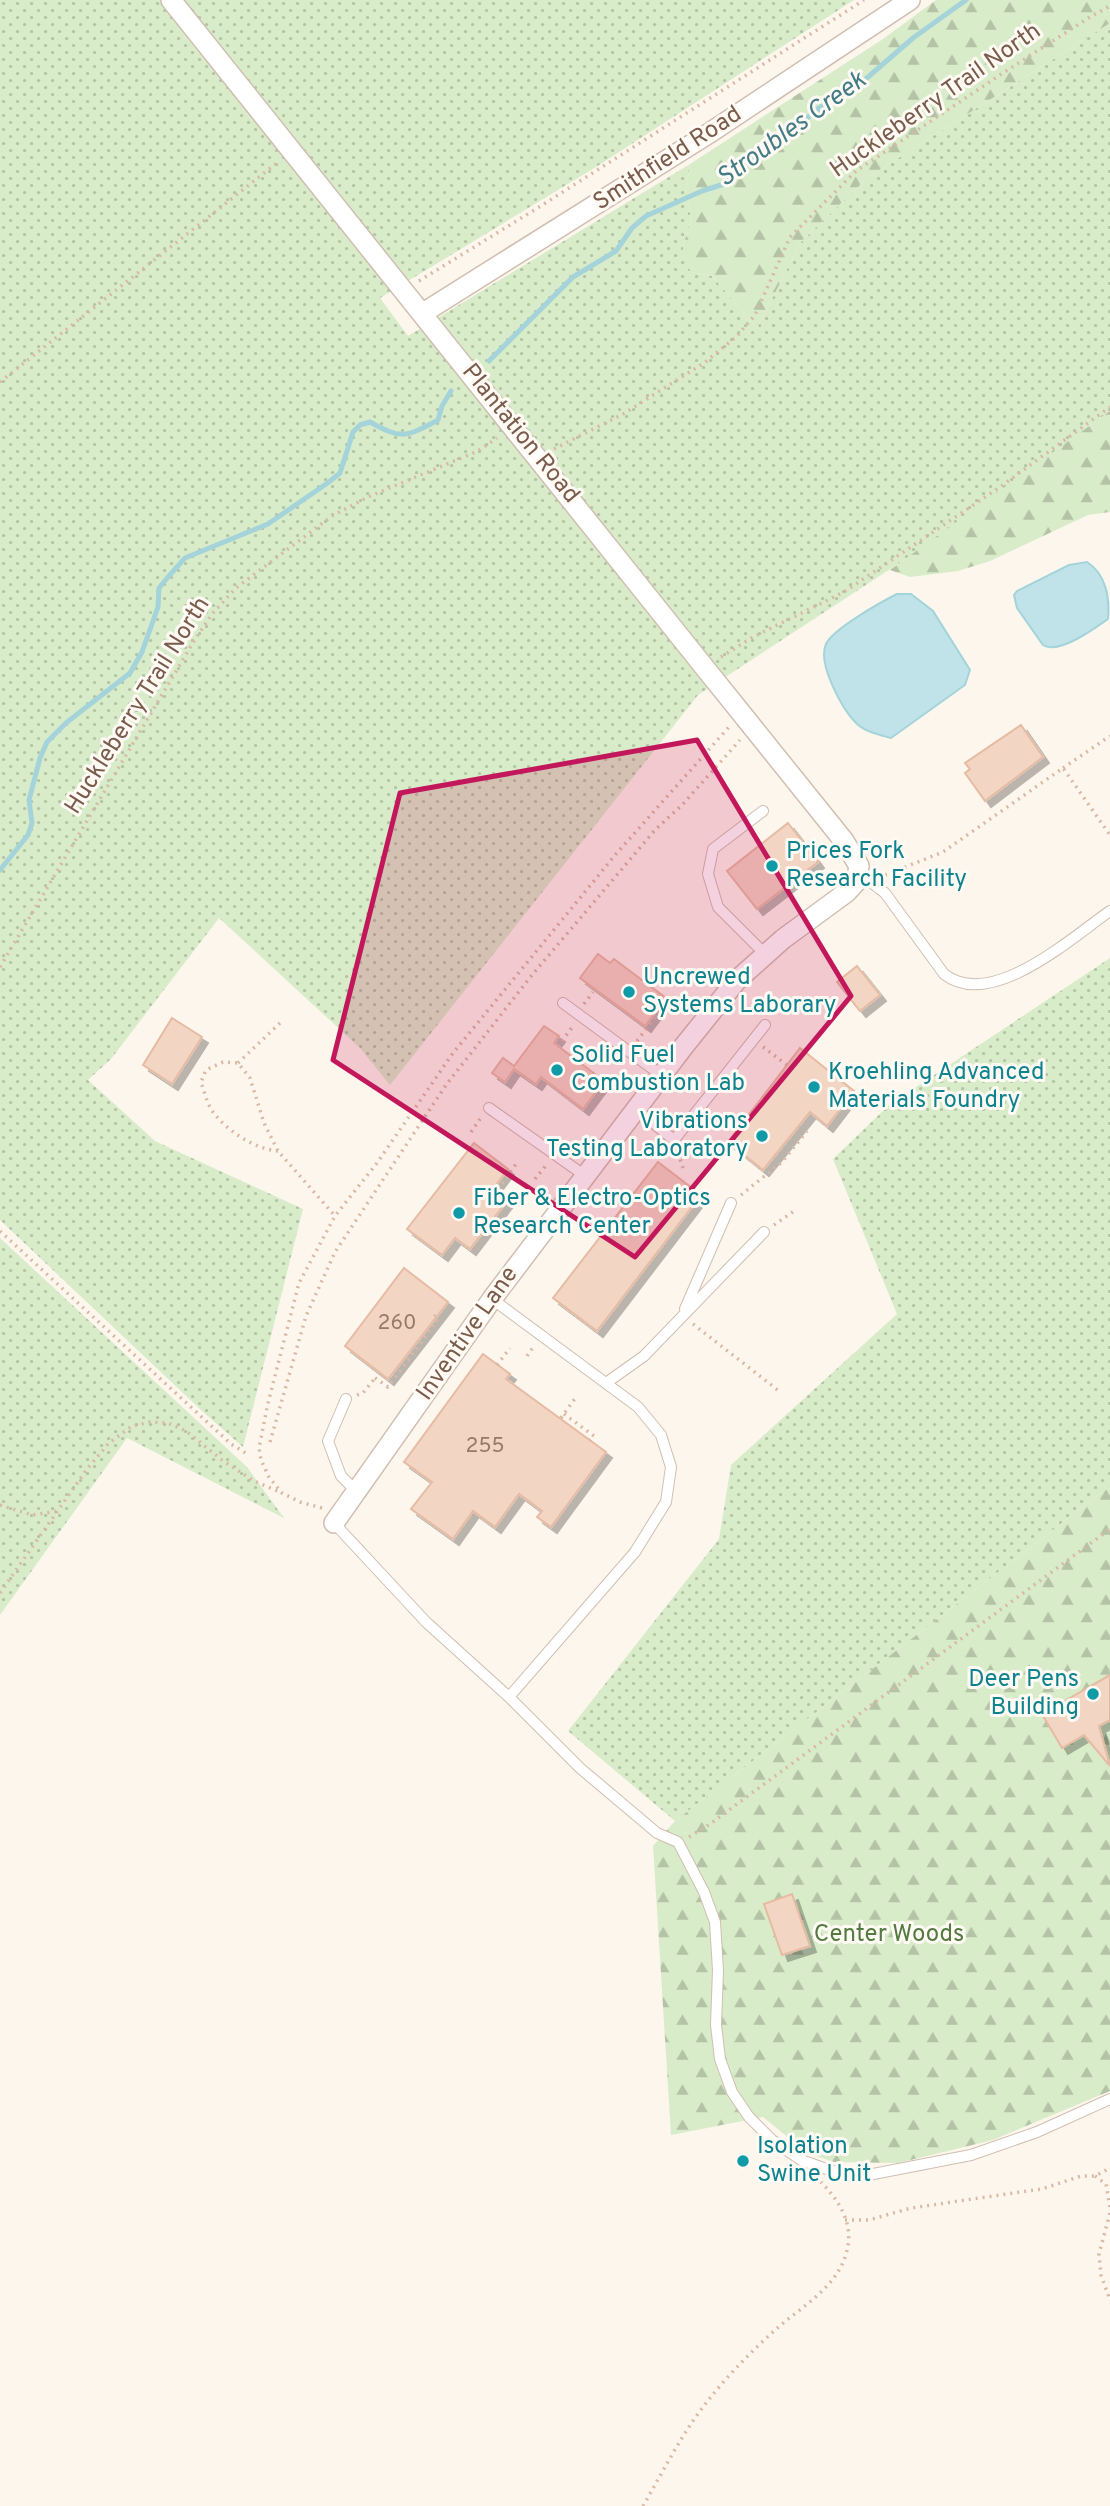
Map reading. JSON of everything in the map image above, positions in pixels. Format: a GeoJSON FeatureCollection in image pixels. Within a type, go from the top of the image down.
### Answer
{"type":"FeatureCollection","features":[{"type":"Feature","properties":{"kind":"street","name":"Plantation Road"},"geometry":{"type":"LineString","coordinates":[[172,0],[844,841],[856,859],[859,873]]}},
{"type":"Feature","properties":{"kind":"street","name":"Smithfield Road"},"geometry":{"type":"LineString","coordinates":[[423,313],[708,134],[910,0]]}},
{"type":"Feature","properties":{"kind":"street","name":"Inventive Lane"},"geometry":{"type":"LineString","coordinates":[[334,1523],[492,1298],[661,1075],[737,980],[783,939],[847,892],[856,882],[859,873]]}},
{"type":"Feature","properties":{"kind":"lane"},"geometry":{"type":"LineString","coordinates":[[763,811],[713,849],[708,874],[718,907],[766,955]]}},
{"type":"Feature","properties":{"kind":"lane"},"geometry":{"type":"LineString","coordinates":[[859,873],[885,893],[944,974],[954,981],[971,985],[992,984],[1011,977],[1044,958],[1110,911]]}},
{"type":"Feature","properties":{"kind":"lane"},"geometry":{"type":"LineString","coordinates":[[563,1003],[661,1075]]}},
{"type":"Feature","properties":{"kind":"lane"},"geometry":{"type":"LineString","coordinates":[[635,1109],[674,1140],[765,1025]]}},
{"type":"Feature","properties":{"kind":"lane"},"geometry":{"type":"LineString","coordinates":[[489,1108],[584,1175]]}},
{"type":"Feature","properties":{"kind":"lane"},"geometry":{"type":"LineString","coordinates":[[682,1316],[732,1203]]}},
{"type":"Feature","properties":{"kind":"lane"},"geometry":{"type":"LineString","coordinates":[[606,1384],[643,1356],[764,1232]]}},
{"type":"Feature","properties":{"kind":"lane"},"geometry":{"type":"LineString","coordinates":[[492,1298],[638,1407],[661,1435],[671,1467],[666,1502],[635,1552],[509,1696]]}},
{"type":"Feature","properties":{"kind":"lane"},"geometry":{"type":"LineString","coordinates":[[346,1399],[328,1441],[341,1476],[357,1492]]}},
{"type":"Feature","properties":{"kind":"lane"},"geometry":{"type":"LineString","coordinates":[[334,1523],[426,1622],[509,1696],[580,1768],[657,1833],[678,1842],[704,1892],[715,1922],[718,1970],[716,2025],[720,2059],[732,2092],[749,2117],[772,2140],[801,2160],[832,2171],[863,2176],[971,2155],[1037,2132],[1110,2099]]}},
{"type":"Feature","properties":{"kind":"path"},"geometry":{"type":"LineString","coordinates":[[413,285],[864,0]]}},
{"type":"Feature","properties":{"kind":"path","name":"Huckleberry Trail North"},"geometry":{"type":"LineString","coordinates":[[549,451],[623,414],[704,363],[737,336],[755,315],[790,237],[856,171],[1090,16],[1110,6]]}},
{"type":"Feature","properties":{"kind":"path"},"geometry":{"type":"LineString","coordinates":[[0,382],[293,150]]}},
{"type":"Feature","properties":{"kind":"path"},"geometry":{"type":"LineString","coordinates":[[705,668],[753,637],[844,592],[1000,487],[1110,407]]}},
{"type":"Feature","properties":{"kind":"path","name":"Huckleberry Trail North"},"geometry":{"type":"LineString","coordinates":[[0,967],[194,640],[224,601],[264,565],[332,516],[368,497],[478,452],[503,434]]}},
{"type":"Feature","properties":{"kind":"path"},"geometry":{"type":"LineString","coordinates":[[282,1493],[269,1477],[261,1460],[261,1437],[299,1283],[335,1216],[377,1163],[453,1053],[530,957],[747,719]]}},
{"type":"Feature","properties":{"kind":"path"},"geometry":{"type":"LineString","coordinates":[[270,1442],[306,1316],[335,1252],[446,1085],[541,964],[655,830],[683,804],[747,719]]}},
{"type":"Feature","properties":{"kind":"path"},"geometry":{"type":"LineString","coordinates":[[859,873],[884,876],[943,852],[1110,736]]}},
{"type":"Feature","properties":{"kind":"path"},"geometry":{"type":"LineString","coordinates":[[1063,768],[1110,835]]}},
{"type":"Feature","properties":{"kind":"path"},"geometry":{"type":"LineString","coordinates":[[636,1043],[659,1012],[657,1010]]}},
{"type":"Feature","properties":{"kind":"path"},"geometry":{"type":"LineString","coordinates":[[238,1063],[280,1023]]}},
{"type":"Feature","properties":{"kind":"path"},"geometry":{"type":"LineString","coordinates":[[770,1052],[787,1065]]}},
{"type":"Feature","properties":{"kind":"path"},"geometry":{"type":"LineString","coordinates":[[278,1151],[262,1149],[216,1117],[201,1082],[206,1070],[223,1062],[238,1063],[250,1077],[264,1123],[278,1151],[335,1216]]}},
{"type":"Feature","properties":{"kind":"path"},"geometry":{"type":"LineString","coordinates":[[732,1203],[782,1162],[807,1131]]}},
{"type":"Feature","properties":{"kind":"path"},"geometry":{"type":"LineString","coordinates":[[498,1189],[516,1164]]}},
{"type":"Feature","properties":{"kind":"path"},"geometry":{"type":"LineString","coordinates":[[764,1232],[797,1209]]}},
{"type":"Feature","properties":{"kind":"path"},"geometry":{"type":"LineString","coordinates":[[0,1231],[231,1444],[249,1455]]}},
{"type":"Feature","properties":{"kind":"path"},"geometry":{"type":"LineString","coordinates":[[363,1394],[375,1378],[388,1387],[438,1321],[433,1318],[436,1315]]}},
{"type":"Feature","properties":{"kind":"path"},"geometry":{"type":"LineString","coordinates":[[682,1316],[779,1391]]}},
{"type":"Feature","properties":{"kind":"path"},"geometry":{"type":"LineString","coordinates":[[497,1365],[510,1348]]}},
{"type":"Feature","properties":{"kind":"path"},"geometry":{"type":"LineString","coordinates":[[576,1397],[562,1416],[594,1436],[590,1440]]}},
{"type":"Feature","properties":{"kind":"path"},"geometry":{"type":"LineString","coordinates":[[0,1594],[87,1469],[109,1443],[132,1426],[150,1422],[168,1423],[186,1431],[254,1481],[300,1502],[320,1506],[334,1523]]}},
{"type":"Feature","properties":{"kind":"path"},"geometry":{"type":"LineString","coordinates":[[582,1435],[586,1430]]}},
{"type":"Feature","properties":{"kind":"path"},"geometry":{"type":"LineString","coordinates":[[0,1505],[32,1515],[59,1511]]}},
{"type":"Feature","properties":{"kind":"path"},"geometry":{"type":"LineString","coordinates":[[678,1842],[721,1816],[1110,1529]]}},
{"type":"Feature","properties":{"kind":"path"},"geometry":{"type":"LineString","coordinates":[[643,2506],[711,2396],[774,2332],[820,2293],[839,2271],[847,2252],[848,2232],[842,2207],[801,2160]]}},
{"type":"Feature","properties":{"kind":"path"},"geometry":{"type":"LineString","coordinates":[[845,2220],[869,2220],[911,2208],[1042,2189],[1081,2176],[1095,2176],[1110,2168]]}},
{"type":"Feature","properties":{"kind":"path"},"geometry":{"type":"LineString","coordinates":[[1095,2176],[1106,2184],[1110,2211],[1099,2254],[1101,2275],[1110,2300]]}},
{"type":"Feature","properties":{"kind":"highlighted area"},"geometry":{"type":"Polygon","coordinates":[[[697,740],[851,996],[635,1257],[333,1060],[400,793],[697,740]]]}},
{"type":"Feature","properties":{"kind":"green space"},"geometry":{"type":"Polygon","coordinates":[[[0,0],[854,0],[596,167],[380,298],[408,336],[690,164],[686,188],[691,220],[683,246],[691,272],[712,276],[757,328],[801,242],[867,178],[1110,23],[1110,411],[924,547],[698,695],[390,1085],[360,1048],[219,918],[111,1059],[88,1080],[155,1141],[303,1209],[243,1447],[0,1220],[0,0]]]}},
{"type":"Feature","properties":{"kind":"green space"},"geometry":{"type":"Polygon","coordinates":[[[936,0],[1110,0],[1110,23],[867,178],[801,242],[757,328],[712,276],[691,272],[683,259],[683,246],[691,220],[686,188],[690,164],[883,39],[936,0]]]}},
{"type":"Feature","properties":{"kind":"green space"},"geometry":{"type":"Polygon","coordinates":[[[1110,411],[1110,512],[1088,515],[990,561],[958,571],[910,577],[890,570],[1110,411]]]}},
{"type":"Feature","properties":{"kind":"green space"},"geometry":{"type":"Polygon","coordinates":[[[1110,958],[1110,1486],[675,1821],[568,1731],[719,1539],[731,1465],[897,1314],[833,1159],[889,1105],[1110,958]]]}},
{"type":"Feature","properties":{"kind":"green space"},"geometry":{"type":"Polygon","coordinates":[[[0,1238],[247,1467],[284,1518],[127,1438],[0,1615],[0,1238]]]}},
{"type":"Feature","properties":{"kind":"green space","name":"Center Woods"},"geometry":{"type":"Polygon","coordinates":[[[1110,1486],[1110,2091],[993,2140],[898,2163],[834,2162],[807,2153],[763,2117],[671,2135],[653,1846],[675,1821],[1110,1486]]]}},
{"type":"Feature","properties":{"kind":"water"},"geometry":{"type":"Polygon","coordinates":[[[1087,562],[1103,580],[1108,619],[1066,644],[1058,647],[1043,645],[1017,608],[1014,595],[1069,565],[1087,562]]]}},
{"type":"Feature","properties":{"kind":"water"},"geometry":{"type":"Polygon","coordinates":[[[897,594],[911,594],[933,611],[970,670],[965,685],[891,738],[864,729],[850,716],[832,685],[824,652],[830,638],[838,631],[897,594]]]}},
{"type":"Feature","properties":{"kind":"building"},"geometry":{"type":"Polygon","coordinates":[[[1021,725],[1043,757],[985,801],[965,773],[970,769],[965,763],[1021,725]]]}},
{"type":"Feature","properties":{"kind":"building","name":"Prices Fork Research Facility"},"geometry":{"type":"Polygon","coordinates":[[[788,823],[818,862],[757,909],[727,871],[788,823]]]}},
{"type":"Feature","properties":{"kind":"building","name":"Uncrewed Systems Laborary"},"geometry":{"type":"Polygon","coordinates":[[[598,954],[610,963],[614,959],[666,998],[645,1026],[580,978],[598,954]]]}},
{"type":"Feature","properties":{"kind":"building"},"geometry":{"type":"Polygon","coordinates":[[[857,966],[880,995],[860,1011],[837,982],[857,966]]]}},
{"type":"Feature","properties":{"kind":"building"},"geometry":{"type":"Polygon","coordinates":[[[172,1018],[202,1037],[172,1084],[143,1065],[172,1018]]]}},
{"type":"Feature","properties":{"kind":"building","name":"Solid Fuel Combustion Lab"},"geometry":{"type":"Polygon","coordinates":[[[544,1026],[559,1036],[554,1043],[604,1081],[583,1109],[541,1077],[536,1084],[514,1069],[505,1082],[492,1073],[503,1058],[514,1066],[544,1026]]]}},
{"type":"Feature","properties":{"kind":"building"},"geometry":{"type":"Polygon","coordinates":[[[800,1048],[854,1091],[827,1126],[810,1112],[763,1170],[728,1142],[800,1048]]]}},
{"type":"Feature","properties":{"kind":"building","name":"Fiber & Electro-Optics Research Center"},"geometry":{"type":"Polygon","coordinates":[[[474,1143],[508,1169],[495,1186],[510,1197],[470,1249],[455,1238],[442,1255],[407,1229],[474,1143]]]}},
{"type":"Feature","properties":{"kind":"building"},"geometry":{"type":"Polygon","coordinates":[[[658,1162],[701,1195],[597,1331],[553,1298],[658,1162]]]}},
{"type":"Feature","properties":{"kind":"building"},"geometry":{"type":"Polygon","coordinates":[[[404,1268],[448,1302],[388,1379],[345,1346],[404,1268]]]}},
{"type":"Feature","properties":{"kind":"building"},"geometry":{"type":"Polygon","coordinates":[[[483,1354],[510,1374],[506,1379],[606,1452],[551,1527],[537,1517],[542,1511],[519,1494],[495,1527],[473,1511],[453,1539],[411,1509],[432,1482],[404,1462],[483,1354]]]}},
{"type":"Feature","properties":{"kind":"building","name":"Deer Pens Building"},"geometry":{"type":"Polygon","coordinates":[[[1110,1675],[1110,1720],[1099,1726],[1110,1766],[1084,1735],[1062,1748],[1042,1714],[1110,1675]]]}},
{"type":"Feature","properties":{"kind":"building"},"geometry":{"type":"Polygon","coordinates":[[[792,1894],[810,1946],[782,1955],[764,1904],[792,1894]]]}},
{"type":"Feature","properties":{"kind":"waterway","name":"Stroubles Creek"},"geometry":{"type":"LineString","coordinates":[[489,361],[573,277],[616,251],[632,228],[646,216],[724,184],[819,108],[860,84],[913,38],[966,0]]}},
{"type":"Feature","properties":{"kind":"waterway","name":"Stroubles Creek"},"geometry":{"type":"LineString","coordinates":[[0,870],[28,835],[32,823],[29,800],[47,742],[66,723],[130,673],[142,652],[158,607],[159,588],[185,558],[268,524],[329,482],[340,473],[353,432],[360,425],[370,422],[397,434],[411,433],[438,420],[451,391]]}},
{"type":"Feature","properties":{"kind":"place","name":"Prices Fork Research Facility"},"geometry":{"type":"Point","coordinates":[772,866]}},
{"type":"Feature","properties":{"kind":"place","name":"Uncrewed Systems Laborary"},"geometry":{"type":"Point","coordinates":[629,992]}},
{"type":"Feature","properties":{"kind":"place","name":"Solid Fuel Combustion Lab"},"geometry":{"type":"Point","coordinates":[557,1070]}},
{"type":"Feature","properties":{"kind":"place","name":"Kroehling Advanced Materials Foundry"},"geometry":{"type":"Point","coordinates":[814,1087]}},
{"type":"Feature","properties":{"kind":"place","name":"Vibrations Testing Laboratory"},"geometry":{"type":"Point","coordinates":[762,1136]}},
{"type":"Feature","properties":{"kind":"place","name":"Fiber & Electro-Optics Research Center"},"geometry":{"type":"Point","coordinates":[459,1213]}},
{"type":"Feature","properties":{"kind":"place","name":"Deer Pens Building"},"geometry":{"type":"Point","coordinates":[1093,1694]}},
{"type":"Feature","properties":{"kind":"place","name":"Isolation Swine Unit"},"geometry":{"type":"Point","coordinates":[743,2161]}}]}
